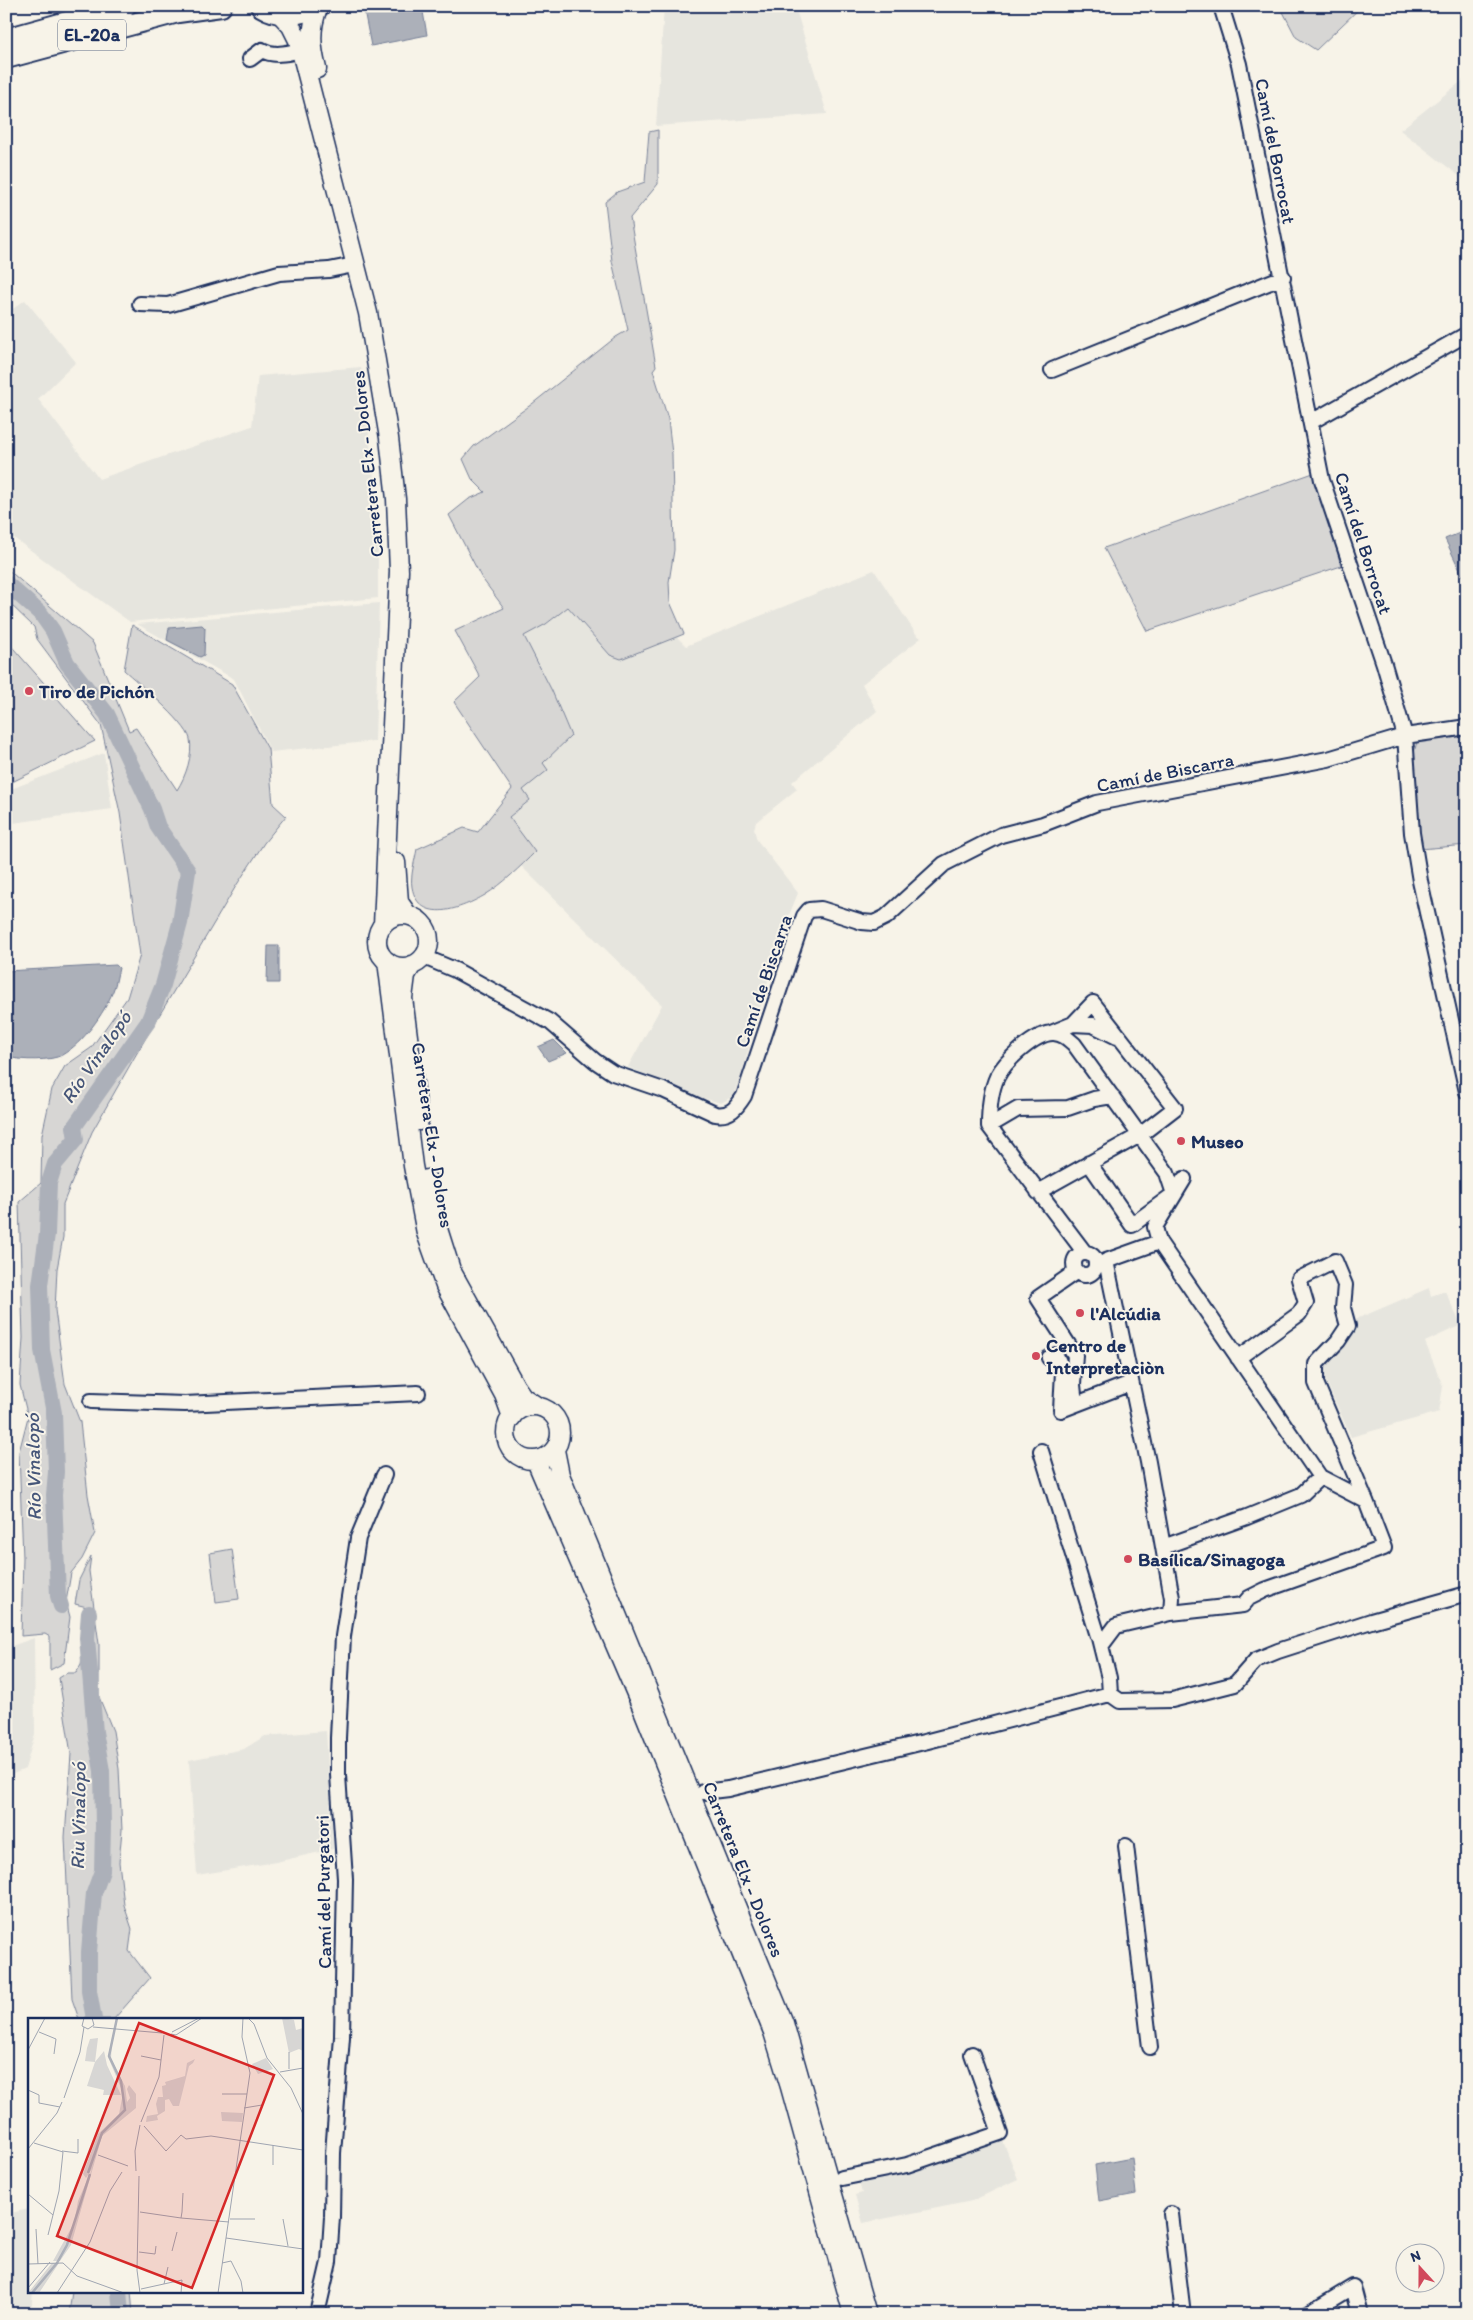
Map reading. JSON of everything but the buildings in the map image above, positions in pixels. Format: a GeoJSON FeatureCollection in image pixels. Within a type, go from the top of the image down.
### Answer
{"type":"FeatureCollection","features":[{"type":"Feature","properties":{"kind":"highway","name":"EL-20a"},"geometry":{"type":"LineString","coordinates":[[6,39],[125,6]]}},
{"type":"Feature","properties":{"kind":"highway","name":"EL-20a"},"geometry":{"type":"LineString","coordinates":[[6,58],[178,12],[221,6]]}},
{"type":"Feature","properties":{"kind":"highway"},"geometry":{"type":"LineString","coordinates":[[261,6],[280,14],[293,14],[318,7]]}},
{"type":"Feature","properties":{"kind":"main road","name":"Carretera Elx - Dolores"},"geometry":{"type":"LineString","coordinates":[[318,7],[311,26],[312,50],[384,331],[404,473],[410,580],[395,873],[399,902],[408,916]]}},
{"type":"Feature","properties":{"kind":"main road","name":"Carretera Elx - Dolores"},"geometry":{"type":"LineString","coordinates":[[280,14],[291,26],[301,50],[368,313],[380,373],[396,499],[400,571],[383,924]]}},
{"type":"Feature","properties":{"kind":"main road"},"geometry":{"type":"LineString","coordinates":[[408,916],[416,918],[426,929],[429,943],[418,961],[399,967],[387,961],[381,955],[377,940],[383,924],[392,918],[408,916]]}},
{"type":"Feature","properties":{"kind":"main road","name":"Carretera Elx - Dolores"},"geometry":{"type":"LineString","coordinates":[[387,961],[413,1166],[426,1233],[445,1286],[504,1394],[512,1417]]}},
{"type":"Feature","properties":{"kind":"main road","name":"Carretera Elx - Dolores"},"geometry":{"type":"LineString","coordinates":[[418,961],[406,975],[403,998],[427,1181],[440,1238],[458,1286],[487,1339],[516,1388],[524,1397],[537,1406]]}},
{"type":"Feature","properties":{"kind":"main road"},"geometry":{"type":"LineString","coordinates":[[537,1406],[549,1411],[558,1421],[561,1437],[555,1450],[546,1458],[536,1461],[522,1458],[509,1447],[506,1432],[512,1417],[521,1409],[537,1406]]}},
{"type":"Feature","properties":{"kind":"main road","name":"Carretera Elx - Dolores"},"geometry":{"type":"LineString","coordinates":[[555,1450],[560,1475],[784,2023],[867,2314]]}},
{"type":"Feature","properties":{"kind":"main road","name":"Carretera Elx - Dolores"},"geometry":{"type":"LineString","coordinates":[[536,1461],[643,1710],[773,2032],[790,2086],[853,2314]]}},
{"type":"Feature","properties":{"kind":"street","name":"Camí del Borrocat"},"geometry":{"type":"LineString","coordinates":[[1221,6],[1239,64],[1322,480],[1384,664],[1405,736],[1415,852],[1467,1092]]}},
{"type":"Feature","properties":{"kind":"street"},"geometry":{"type":"LineString","coordinates":[[250,59],[262,50],[280,54],[301,50]]}},
{"type":"Feature","properties":{"kind":"street"},"geometry":{"type":"LineString","coordinates":[[140,304],[168,305],[279,273],[329,270],[349,266]]}},
{"type":"Feature","properties":{"kind":"street"},"geometry":{"type":"LineString","coordinates":[[1052,370],[1283,277]]}},
{"type":"Feature","properties":{"kind":"street"},"geometry":{"type":"LineString","coordinates":[[1311,422],[1467,334]]}},
{"type":"Feature","properties":{"kind":"street","name":"Camí de Biscarra"},"geometry":{"type":"LineString","coordinates":[[418,961],[455,970],[550,1022],[595,1061],[613,1073],[663,1090],[715,1114],[724,1115],[735,1109],[744,1096],[804,916],[809,910],[820,909],[862,922],[874,923],[886,917],[944,864],[1001,835],[1052,821],[1097,803],[1328,760],[1405,736],[1467,727]]}},
{"type":"Feature","properties":{"kind":"street"},"geometry":{"type":"LineString","coordinates":[[1038,1192],[1140,1135],[1175,1108],[1094,1003],[1073,1024],[1030,1043],[1011,1056],[994,1085],[989,1102],[988,1126],[1038,1192],[1085,1253],[1092,1255],[1102,1263],[1131,1382],[1172,1598],[1171,1612]]}},
{"type":"Feature","properties":{"kind":"street"},"geometry":{"type":"LineString","coordinates":[[1073,1024],[1093,1025],[1122,1040]]}},
{"type":"Feature","properties":{"kind":"street"},"geometry":{"type":"LineString","coordinates":[[1051,1033],[1065,1035],[1074,1044],[1167,1173],[1174,1194]]}},
{"type":"Feature","properties":{"kind":"street"},"geometry":{"type":"LineString","coordinates":[[988,1126],[1018,1109],[1068,1108],[1094,1099],[1112,1096]]}},
{"type":"Feature","properties":{"kind":"street"},"geometry":{"type":"LineString","coordinates":[[1089,1163],[1132,1225],[1174,1194]]}},
{"type":"Feature","properties":{"kind":"street"},"geometry":{"type":"LineString","coordinates":[[1184,1180],[1155,1227],[1159,1242],[1320,1478],[1366,1501]]}},
{"type":"Feature","properties":{"kind":"street"},"geometry":{"type":"LineString","coordinates":[[1085,1253],[1076,1258],[1074,1265],[1076,1271],[1087,1276],[1094,1272],[1102,1263],[1159,1242]]}},
{"type":"Feature","properties":{"kind":"street"},"geometry":{"type":"LineString","coordinates":[[1099,1640],[1116,1626],[1171,1612],[1243,1605],[1249,1598],[1266,1590],[1384,1548],[1316,1383],[1316,1364],[1338,1341],[1348,1326],[1343,1308],[1345,1285],[1336,1261],[1299,1279],[1306,1303],[1300,1314],[1238,1358]]}},
{"type":"Feature","properties":{"kind":"street"},"geometry":{"type":"LineString","coordinates":[[1075,1404],[1073,1385],[1075,1355],[1038,1298],[1076,1271]]}},
{"type":"Feature","properties":{"kind":"street"},"geometry":{"type":"LineString","coordinates":[[1048,1358],[1056,1355],[1063,1372],[1061,1410],[1131,1382]]}},
{"type":"Feature","properties":{"kind":"street"},"geometry":{"type":"LineString","coordinates":[[91,1401],[185,1404],[418,1393]]}},
{"type":"Feature","properties":{"kind":"street"},"geometry":{"type":"LineString","coordinates":[[1041,1451],[1099,1640],[1110,1694],[1120,1701],[1172,1700],[1235,1684],[1256,1660],[1278,1650],[1467,1594]]}},
{"type":"Feature","properties":{"kind":"street","name":"Camí del Purgatori"},"geometry":{"type":"LineString","coordinates":[[317,2314],[329,2262],[333,2153],[342,2037],[345,1880],[338,1774],[338,1700],[342,1645],[351,1574],[358,1538],[384,1475]]}},
{"type":"Feature","properties":{"kind":"street"},"geometry":{"type":"LineString","coordinates":[[1163,1547],[1248,1517],[1301,1494],[1320,1478]]}},
{"type":"Feature","properties":{"kind":"street"},"geometry":{"type":"LineString","coordinates":[[703,1792],[728,1789],[918,1744],[1110,1694]]}},
{"type":"Feature","properties":{"kind":"street"},"geometry":{"type":"LineString","coordinates":[[1126,1846],[1150,2047]]}},
{"type":"Feature","properties":{"kind":"street"},"geometry":{"type":"LineString","coordinates":[[842,2178],[907,2165],[1000,2133],[972,2054]]}},
{"type":"Feature","properties":{"kind":"street"},"geometry":{"type":"LineString","coordinates":[[1171,2214],[1183,2314]]}},
{"type":"Feature","properties":{"kind":"street"},"geometry":{"type":"LineString","coordinates":[[1308,2314],[1354,2287],[1360,2314]]}},
{"type":"Feature","properties":{"kind":"shaded area"},"geometry":{"type":"Polygon","coordinates":[[[383,6],[422,6],[427,35],[371,46],[364,10],[383,6]]]}},
{"type":"Feature","properties":{"kind":"shaded area"},"geometry":{"type":"Polygon","coordinates":[[[664,6],[795,6],[827,114],[656,126],[664,6]]]}},
{"type":"Feature","properties":{"kind":"shaded area"},"geometry":{"type":"Polygon","coordinates":[[[1280,6],[1362,6],[1316,50],[1296,37],[1280,6]]]}},
{"type":"Feature","properties":{"kind":"shaded area"},"geometry":{"type":"Polygon","coordinates":[[[1467,77],[1467,182],[1400,130],[1467,77]]]}},
{"type":"Feature","properties":{"kind":"shaded area"},"geometry":{"type":"Polygon","coordinates":[[[658,130],[658,184],[630,218],[656,366],[653,370],[668,419],[672,454],[674,550],[669,582],[670,602],[684,634],[621,659],[610,655],[568,607],[546,624],[524,636],[552,691],[571,736],[543,763],[548,770],[523,790],[530,800],[509,817],[535,852],[505,881],[485,895],[465,905],[443,910],[432,910],[423,907],[416,899],[412,887],[412,873],[417,849],[464,828],[478,832],[512,789],[454,702],[480,677],[455,631],[504,608],[481,577],[449,515],[469,499],[485,492],[472,479],[463,459],[474,446],[532,404],[616,337],[628,330],[612,261],[605,202],[617,192],[645,182],[649,132],[658,130]]]}},
{"type":"Feature","properties":{"kind":"shaded area"},"geometry":{"type":"Polygon","coordinates":[[[25,300],[76,362],[38,399],[99,479],[252,426],[258,376],[361,367],[378,513],[378,598],[130,622],[6,532],[6,314],[25,300]]]}},
{"type":"Feature","properties":{"kind":"shaded area"},"geometry":{"type":"Polygon","coordinates":[[[1316,472],[1341,566],[1147,631],[1104,548],[1316,472]]]}},
{"type":"Feature","properties":{"kind":"shaded area"},"geometry":{"type":"Polygon","coordinates":[[[1467,530],[1467,585],[1445,539],[1467,530]]]}},
{"type":"Feature","properties":{"kind":"shaded area"},"geometry":{"type":"Polygon","coordinates":[[[6,568],[93,643],[129,731],[136,728],[177,790],[188,765],[190,739],[187,732],[171,713],[124,670],[132,625],[232,684],[268,749],[273,804],[286,816],[264,843],[236,886],[134,1058],[92,1132],[63,1204],[63,1237],[57,1269],[55,1310],[65,1384],[80,1422],[88,1495],[95,1533],[82,1559],[71,1573],[66,1602],[70,1617],[64,1663],[50,1670],[50,1637],[45,1634],[21,1636],[23,1558],[19,1452],[28,1417],[20,1385],[23,1338],[19,1202],[41,1183],[42,1135],[52,1089],[65,1066],[91,1048],[127,998],[140,955],[120,813],[101,725],[37,639],[34,627],[6,600],[6,568]]]}},
{"type":"Feature","properties":{"kind":"shaded area"},"geometry":{"type":"Polygon","coordinates":[[[874,570],[916,634],[921,638],[862,684],[877,711],[792,782],[797,789],[756,822],[754,829],[757,840],[798,893],[780,938],[741,1075],[733,1096],[721,1103],[692,1095],[628,1067],[662,1005],[521,866],[535,852],[508,817],[530,800],[522,790],[548,770],[542,763],[571,736],[552,691],[524,636],[546,624],[568,607],[610,655],[677,637],[686,646],[874,570]]]}},
{"type":"Feature","properties":{"kind":"shaded area"},"geometry":{"type":"Polygon","coordinates":[[[379,603],[375,741],[271,752],[234,679],[137,624],[379,603]]]}},
{"type":"Feature","properties":{"kind":"shaded area"},"geometry":{"type":"Polygon","coordinates":[[[202,625],[205,628],[204,655],[200,657],[167,640],[169,628],[202,625]]]}},
{"type":"Feature","properties":{"kind":"shaded area","name":"Tiro de Pichón"},"geometry":{"type":"Polygon","coordinates":[[[6,640],[95,741],[6,785],[6,640]]]}},
{"type":"Feature","properties":{"kind":"shaded area"},"geometry":{"type":"Polygon","coordinates":[[[1467,731],[1467,845],[1420,849],[1413,756],[1417,742],[1467,731]]]}},
{"type":"Feature","properties":{"kind":"shaded area"},"geometry":{"type":"Polygon","coordinates":[[[104,753],[112,809],[6,824],[6,791],[104,753]]]}},
{"type":"Feature","properties":{"kind":"shaded area"},"geometry":{"type":"Polygon","coordinates":[[[268,946],[279,946],[279,983],[267,983],[268,946]]]}},
{"type":"Feature","properties":{"kind":"shaded area"},"geometry":{"type":"Polygon","coordinates":[[[116,965],[119,968],[115,986],[109,1000],[85,1036],[70,1050],[57,1057],[44,1059],[28,1060],[9,1057],[6,1052],[6,971],[116,965]]]}},
{"type":"Feature","properties":{"kind":"shaded area"},"geometry":{"type":"Polygon","coordinates":[[[554,1040],[567,1053],[548,1061],[538,1047],[554,1040]]]}},
{"type":"Feature","properties":{"kind":"shaded area"},"geometry":{"type":"Polygon","coordinates":[[[1429,1288],[1431,1296],[1445,1291],[1461,1325],[1425,1342],[1443,1386],[1439,1412],[1351,1437],[1325,1379],[1323,1367],[1339,1354],[1354,1332],[1354,1320],[1429,1288]]]}},
{"type":"Feature","properties":{"kind":"shaded area"},"geometry":{"type":"Polygon","coordinates":[[[232,1549],[239,1599],[216,1602],[210,1553],[232,1549]]]}},
{"type":"Feature","properties":{"kind":"shaded area"},"geometry":{"type":"Polygon","coordinates":[[[91,1556],[89,1571],[99,1644],[99,1697],[113,1731],[119,1769],[122,1830],[119,1862],[124,1905],[132,1929],[129,1951],[150,1978],[115,2018],[79,2018],[72,1999],[65,1837],[71,1754],[59,1678],[67,1673],[76,1673],[81,1665],[87,1607],[75,1604],[79,1580],[91,1556]]]}},
{"type":"Feature","properties":{"kind":"shaded area"},"geometry":{"type":"Polygon","coordinates":[[[34,1638],[35,1734],[25,1769],[6,1777],[6,1648],[34,1638]]]}},
{"type":"Feature","properties":{"kind":"shaded area"},"geometry":{"type":"Polygon","coordinates":[[[326,1731],[333,1849],[276,1862],[197,1875],[189,1760],[244,1749],[265,1736],[326,1731]]]}},
{"type":"Feature","properties":{"kind":"shaded area"},"geometry":{"type":"Polygon","coordinates":[[[1001,2136],[1018,2179],[972,2201],[863,2223],[855,2195],[862,2193],[859,2183],[853,2183],[851,2178],[1001,2136]]]}},
{"type":"Feature","properties":{"kind":"shaded area"},"geometry":{"type":"Polygon","coordinates":[[[1132,2158],[1136,2194],[1099,2201],[1095,2165],[1132,2158]]]}},
{"type":"Feature","properties":{"kind":"shaded area"},"geometry":{"type":"Polygon","coordinates":[[[28,2209],[28,2292],[33,2292],[31,2314],[6,2314],[6,2214],[28,2209]]]}},
{"type":"Feature","properties":{"kind":"shaded area"},"geometry":{"type":"Polygon","coordinates":[[[72,2292],[131,2292],[133,2314],[69,2314],[72,2292]]]}},
{"type":"Feature","properties":{"kind":"waterway","name":"Río Vinalopó"},"geometry":{"type":"LineString","coordinates":[[6,583],[41,614],[53,631],[67,663],[107,714],[152,809],[158,827],[188,871],[180,923],[163,985],[148,1022],[74,1127],[76,1139],[55,1164],[49,1183],[47,1234],[40,1285],[42,1350],[54,1413],[56,1472],[54,1495],[58,1596],[61,1606]]}},
{"type":"Feature","properties":{"kind":"waterway","name":"Riu Vinalopó"},"geometry":{"type":"LineString","coordinates":[[89,1613],[87,1638],[95,1732],[102,1771],[103,1826],[102,1871],[94,1893],[89,1952],[89,1991],[94,2018]]}},
{"type":"Feature","properties":{"kind":"waterway","name":"Riu Vinalopó"},"geometry":{"type":"LineString","coordinates":[[119,2292],[121,2314]]}},
{"type":"Feature","properties":{"kind":"place","name":"Tiro de Pichón"},"geometry":{"type":"Point","coordinates":[29,691]}},
{"type":"Feature","properties":{"kind":"place","name":"Museo"},"geometry":{"type":"Point","coordinates":[1181,1141]}},
{"type":"Feature","properties":{"kind":"place","name":"l'Alcúdia"},"geometry":{"type":"Point","coordinates":[1080,1313]}},
{"type":"Feature","properties":{"kind":"place","name":"Centro de Interpretaciòn"},"geometry":{"type":"Point","coordinates":[1036,1356]}},
{"type":"Feature","properties":{"kind":"place","name":"Basílica/Sinagoga"},"geometry":{"type":"Point","coordinates":[1128,1559]}}]}
